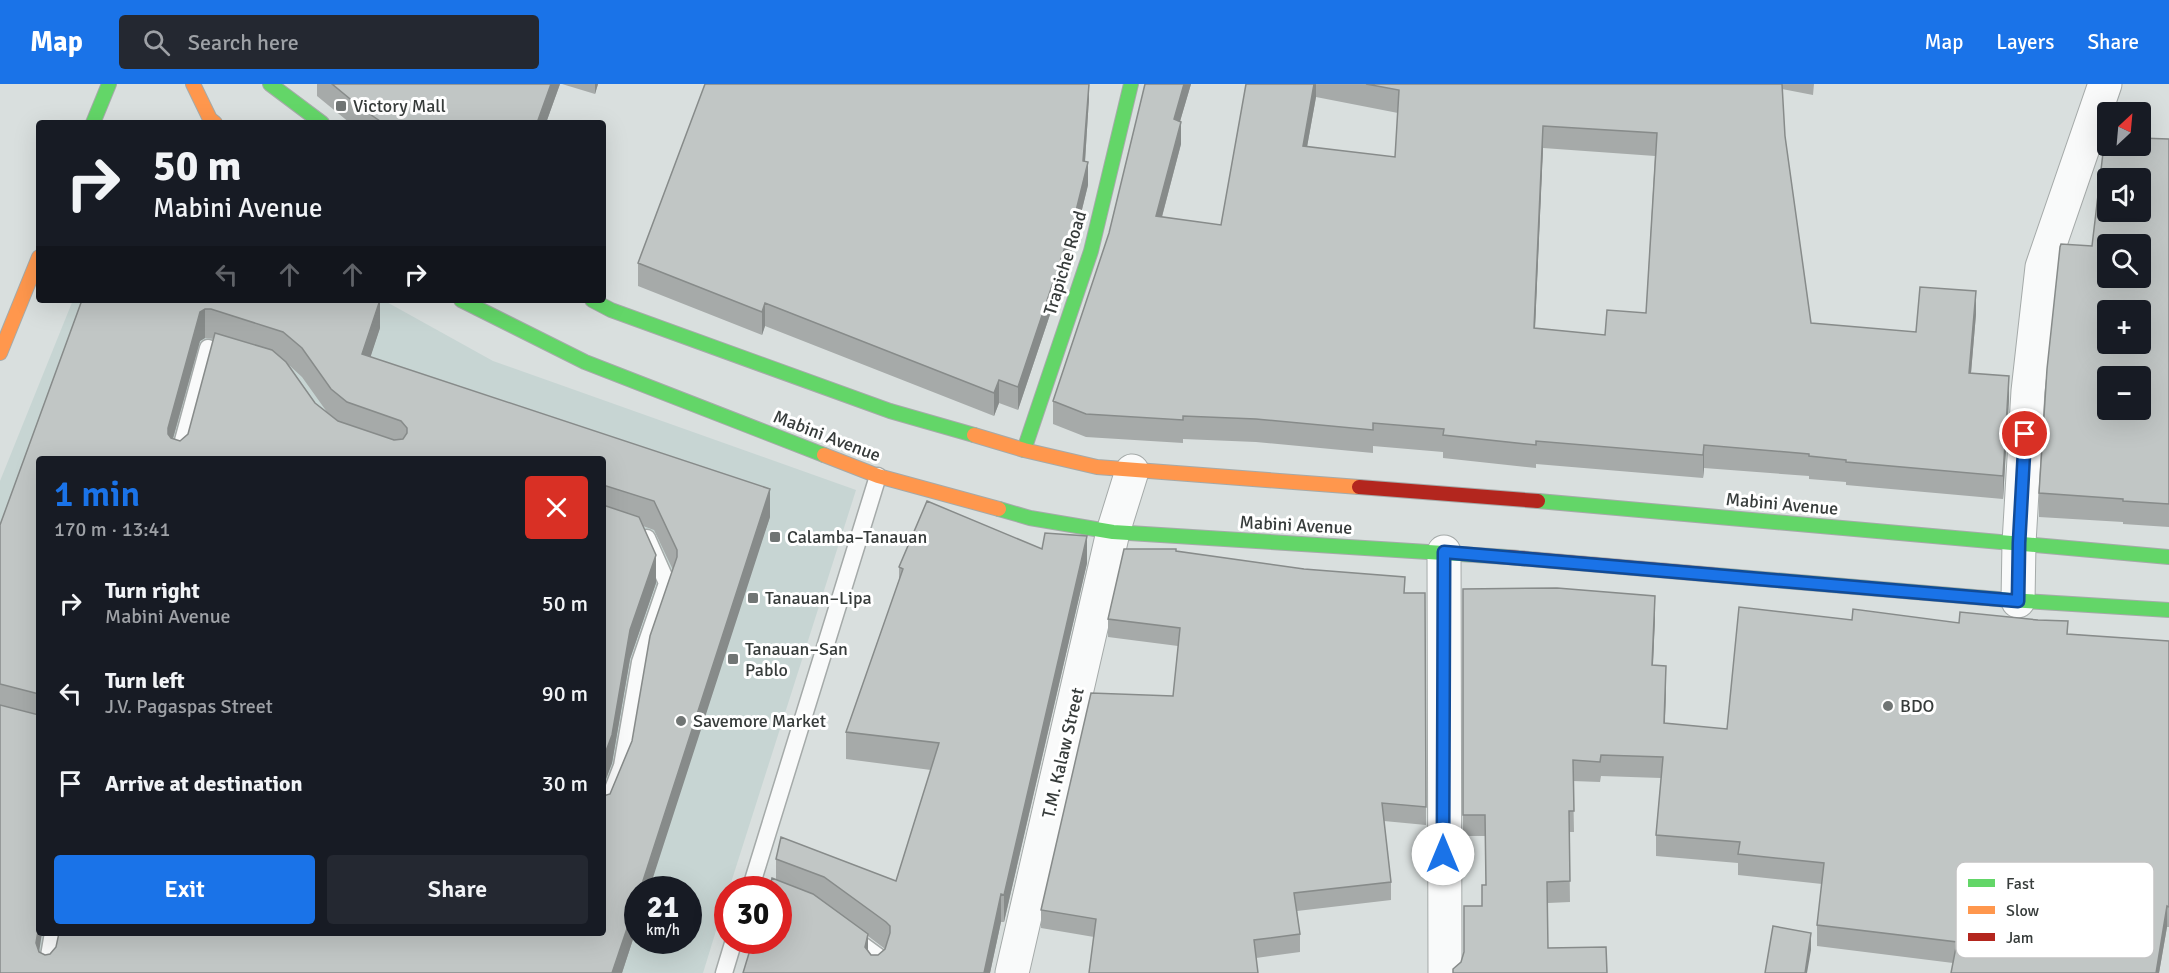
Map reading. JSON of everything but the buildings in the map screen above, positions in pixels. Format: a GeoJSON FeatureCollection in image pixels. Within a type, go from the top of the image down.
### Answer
{"type":"FeatureCollection","features":[{"type":"Feature","properties":{"kind":"main road"},"geometry":{"type":"LineString","coordinates":[[94,120],[109,84]]}},
{"type":"Feature","properties":{"kind":"main road"},"geometry":{"type":"LineString","coordinates":[[193,84],[211,120]]}},
{"type":"Feature","properties":{"kind":"main road"},"geometry":{"type":"LineString","coordinates":[[270,84],[318,120]]}},
{"type":"Feature","properties":{"kind":"main road","name":"Trapiche Road"},"geometry":{"type":"LineString","coordinates":[[1024,450],[1090,251],[1131,84]]}},
{"type":"Feature","properties":{"kind":"main road"},"geometry":{"type":"LineString","coordinates":[[0,353],[36,264]]}},
{"type":"Feature","properties":{"kind":"main road","name":"Mabini Avenue"},"geometry":{"type":"LineString","coordinates":[[467,303],[585,362],[878,476],[1030,518],[1113,532],[1444,552],[2018,601],[2169,610]]}},
{"type":"Feature","properties":{"kind":"main road","name":"Mabini Avenue"},"geometry":{"type":"LineString","coordinates":[[598,303],[611,310],[890,411],[1024,450],[1097,467],[1446,493],[2169,557]]}},
{"type":"Feature","properties":{"kind":"street"},"geometry":{"type":"LineString","coordinates":[[2018,601],[2028,391],[2042,267],[2105,84]]}},
{"type":"Feature","properties":{"kind":"street","name":"T.M. Kalaw Street"},"geometry":{"type":"LineString","coordinates":[[1012,973],[1113,532],[1132,471]]}},
{"type":"Feature","properties":{"kind":"street"},"geometry":{"type":"LineString","coordinates":[[1444,552],[1443,948],[1445,973]]}},
{"type":"Feature","properties":{"kind":"lane"},"geometry":{"type":"LineString","coordinates":[[179,456],[208,348],[248,360]]}},
{"type":"Feature","properties":{"kind":"lane"},"geometry":{"type":"LineString","coordinates":[[758,876],[878,476]]}},
{"type":"Feature","properties":{"kind":"lane"},"geometry":{"type":"LineString","coordinates":[[606,807],[622,766],[640,662],[667,583],[647,537],[636,533]]}},
{"type":"Feature","properties":{"kind":"lane"},"geometry":{"type":"LineString","coordinates":[[836,926],[880,958],[875,973]]}},
{"type":"Feature","properties":{"kind":"lane"},"geometry":{"type":"LineString","coordinates":[[46,973],[52,936]]}},
{"type":"Feature","properties":{"kind":"lane"},"geometry":{"type":"LineString","coordinates":[[724,973],[730,954]]}},
{"type":"Feature","properties":{"kind":"shaded area"},"geometry":{"type":"Polygon","coordinates":[[[72,303],[388,303],[493,361],[856,490],[733,876],[714,876],[714,937],[703,973],[0,973],[0,481],[72,303]]]}},
{"type":"Feature","properties":{"kind":"traffic: fast"},"geometry":{"type":"LineString","coordinates":[[94,120],[109,84]]}},
{"type":"Feature","properties":{"kind":"traffic: fast"},"geometry":{"type":"LineString","coordinates":[[270,84],[318,120]]}},
{"type":"Feature","properties":{"kind":"traffic: fast"},"geometry":{"type":"LineString","coordinates":[[1024,450],[1091,251],[1131,84]]}},
{"type":"Feature","properties":{"kind":"traffic: fast"},"geometry":{"type":"LineString","coordinates":[[467,303],[585,362],[824,455]]}},
{"type":"Feature","properties":{"kind":"traffic: fast"},"geometry":{"type":"LineString","coordinates":[[598,303],[611,310],[890,411],[974,435]]}},
{"type":"Feature","properties":{"kind":"traffic: fast"},"geometry":{"type":"LineString","coordinates":[[1538,501],[2169,557]]}},
{"type":"Feature","properties":{"kind":"traffic: fast"},"geometry":{"type":"LineString","coordinates":[[999,509],[1030,518],[1113,532],[1507,557]]}},
{"type":"Feature","properties":{"kind":"traffic: fast"},"geometry":{"type":"LineString","coordinates":[[1715,575],[2009,600],[2169,610]]}},
{"type":"Feature","properties":{"kind":"traffic: slow"},"geometry":{"type":"LineString","coordinates":[[193,84],[211,120]]}},
{"type":"Feature","properties":{"kind":"traffic: slow"},"geometry":{"type":"LineString","coordinates":[[0,353],[36,264]]}},
{"type":"Feature","properties":{"kind":"traffic: slow"},"geometry":{"type":"LineString","coordinates":[[974,435],[1024,450],[1097,467],[1359,487]]}},
{"type":"Feature","properties":{"kind":"traffic: slow"},"geometry":{"type":"LineString","coordinates":[[824,455],[878,476],[999,509]]}},
{"type":"Feature","properties":{"kind":"traffic: jam"},"geometry":{"type":"LineString","coordinates":[[1359,487],[1538,501]]}},
{"type":"Feature","properties":{"kind":"traffic: jam"},"geometry":{"type":"LineString","coordinates":[[1507,557],[1715,575]]}},
{"type":"Feature","properties":{"kind":"place","name":"Victory Mall"},"geometry":{"type":"Point","coordinates":[341,106]}},
{"type":"Feature","properties":{"kind":"place","name":"Calamba–Tanauan"},"geometry":{"type":"Point","coordinates":[775,537]}},
{"type":"Feature","properties":{"kind":"place","name":"Tanauan–Lipa"},"geometry":{"type":"Point","coordinates":[753,598]}},
{"type":"Feature","properties":{"kind":"place","name":"Tanauan–San Pablo"},"geometry":{"type":"Point","coordinates":[733,659]}},
{"type":"Feature","properties":{"kind":"place","name":"BDO"},"geometry":{"type":"Point","coordinates":[1888,706]}},
{"type":"Feature","properties":{"kind":"place","name":"Savemore Market"},"geometry":{"type":"Point","coordinates":[681,721]}},
{"type":"Feature","properties":{"kind":"route"},"geometry":{"type":"LineString","coordinates":[[1443,854],[1444,552],[2018,601],[2025,434]]}}]}
